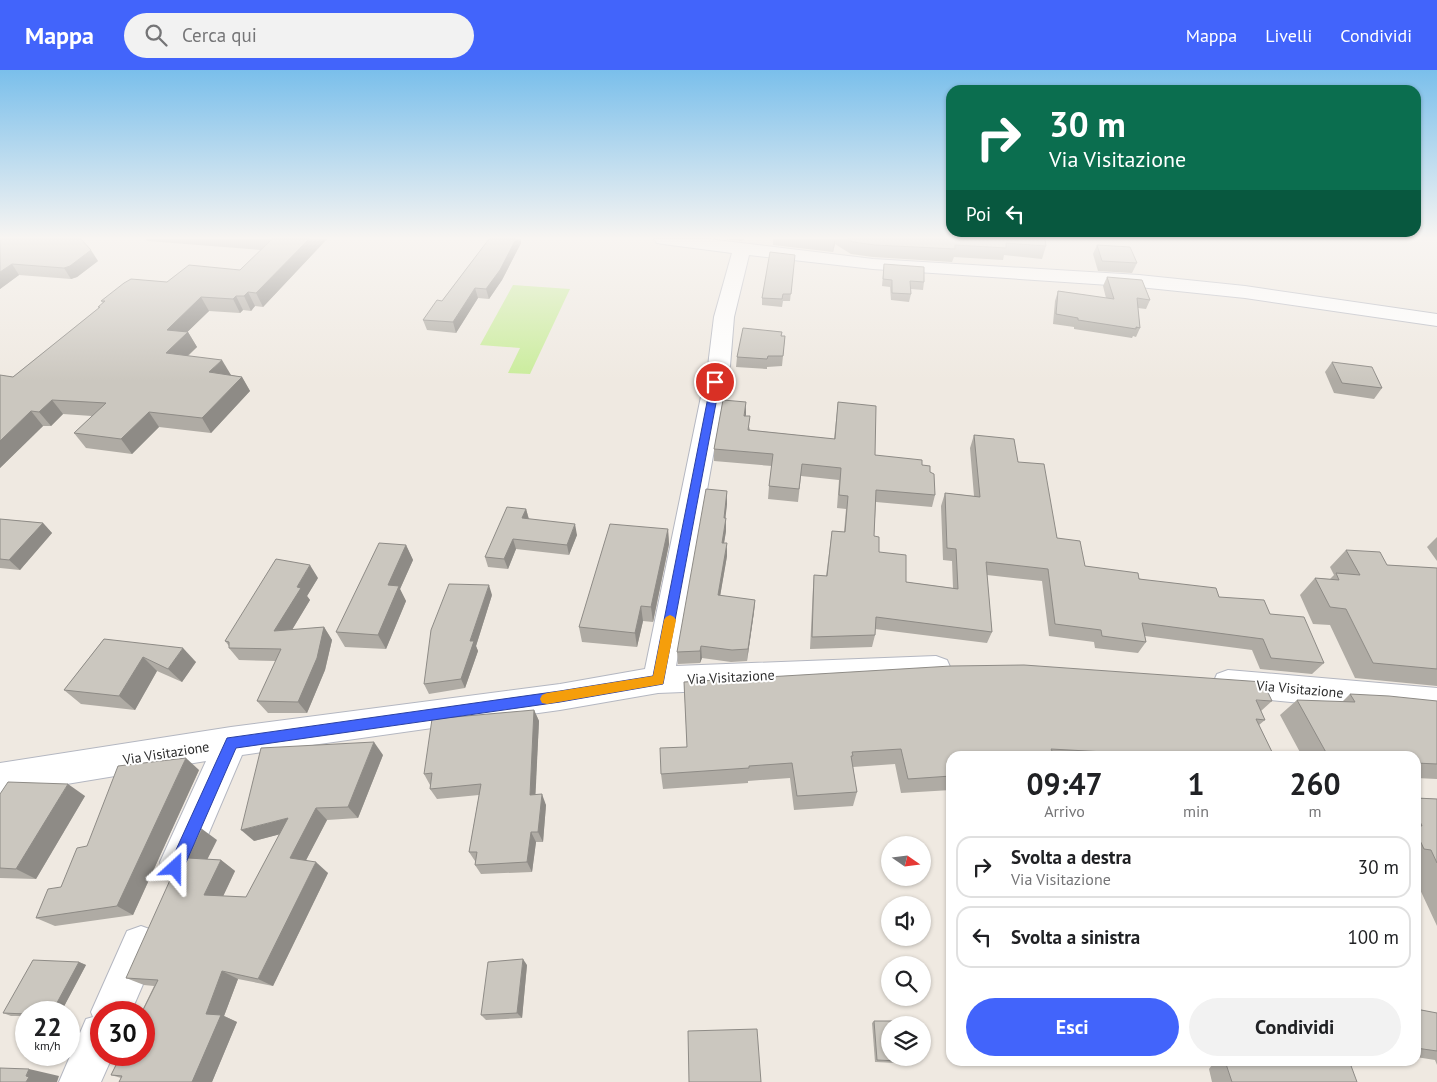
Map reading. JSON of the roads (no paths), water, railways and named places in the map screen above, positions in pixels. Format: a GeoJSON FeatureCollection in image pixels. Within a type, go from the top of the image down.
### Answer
{"type":"FeatureCollection","features":[{"type":"Feature","properties":{"kind":"street"},"geometry":{"type":"LineString","coordinates":[[658,680],[717,374],[724,317],[732,286]]}},
{"type":"Feature","properties":{"kind":"street"},"geometry":{"type":"LineString","coordinates":[[1189,286],[1245,292],[1437,320]]}},
{"type":"Feature","properties":{"kind":"street","name":"Via Visitazione"},"geometry":{"type":"LineString","coordinates":[[0,779],[232,742],[560,697],[658,680],[964,668]]}},
{"type":"Feature","properties":{"kind":"street","name":"Via Visitazione"},"geometry":{"type":"LineString","coordinates":[[1197,680],[1437,702]]}},
{"type":"Feature","properties":{"kind":"street"},"geometry":{"type":"LineString","coordinates":[[116,1001],[232,742]]}},
{"type":"Feature","properties":{"kind":"street"},"geometry":{"type":"LineString","coordinates":[[80,1082],[90,1059]]}}]}
